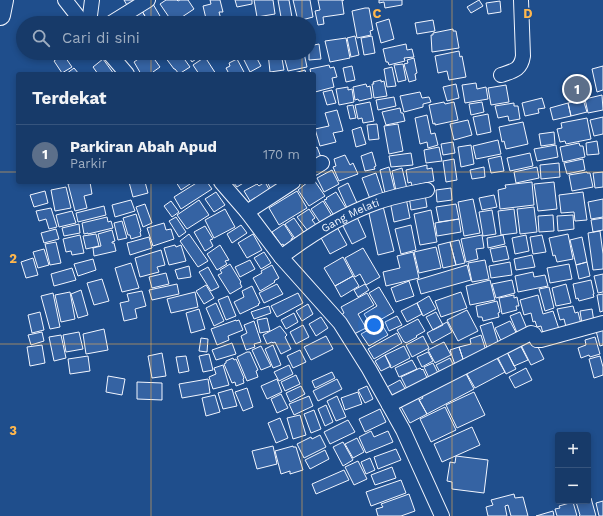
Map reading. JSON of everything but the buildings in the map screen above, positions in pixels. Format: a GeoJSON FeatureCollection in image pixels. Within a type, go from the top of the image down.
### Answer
{"type":"FeatureCollection","features":[{"type":"Feature","properties":{"kind":"highway"},"geometry":{"type":"LineString","coordinates":[[0,15],[3,0]]}},
{"type":"Feature","properties":{"kind":"street"},"geometry":{"type":"LineString","coordinates":[[65,0],[78,16]]}},
{"type":"Feature","properties":{"kind":"street"},"geometry":{"type":"LineString","coordinates":[[90,16],[92,0]]}},
{"type":"Feature","properties":{"kind":"street"},"geometry":{"type":"LineString","coordinates":[[122,16],[148,0]]}},
{"type":"Feature","properties":{"kind":"street"},"geometry":{"type":"LineString","coordinates":[[501,75],[519,68],[522,63],[521,0]]}},
{"type":"Feature","properties":{"kind":"street"},"geometry":{"type":"LineString","coordinates":[[115,60],[125,72]]}},
{"type":"Feature","properties":{"kind":"street"},"geometry":{"type":"LineString","coordinates":[[224,184],[248,212],[281,257],[340,323],[403,430],[442,516]]}},
{"type":"Feature","properties":{"kind":"street"},"geometry":{"type":"LineString","coordinates":[[248,212],[290,184]]}},
{"type":"Feature","properties":{"kind":"street","name":"Gang Melati"},"geometry":{"type":"LineString","coordinates":[[281,257],[306,238],[354,213],[378,202],[427,190]]}},
{"type":"Feature","properties":{"kind":"street"},"geometry":{"type":"LineString","coordinates":[[389,405],[531,333],[534,334],[537,340],[541,340],[603,323]]}},
{"type":"Feature","properties":{"kind":"place","name":"Parkiran Abah Apud"},"geometry":{"type":"Point","coordinates":[577,89]}}]}
